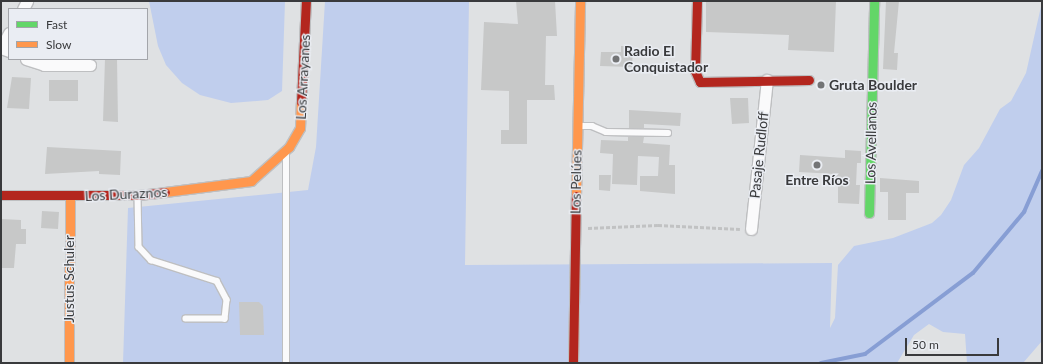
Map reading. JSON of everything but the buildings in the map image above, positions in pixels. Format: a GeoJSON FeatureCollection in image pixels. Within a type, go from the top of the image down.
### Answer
{"type":"FeatureCollection","features":[{"type":"Feature","properties":{"kind":"street","name":"Los Arrayanes"},"geometry":{"type":"LineString","coordinates":[[251,181],[285,150],[300,128],[306,1]]}},
{"type":"Feature","properties":{"kind":"street","name":"Los Pelúes"},"geometry":{"type":"LineString","coordinates":[[573,363],[580,1]]}},
{"type":"Feature","properties":{"kind":"street"},"geometry":{"type":"LineString","coordinates":[[696,1],[695,71],[700,82],[809,80]]}},
{"type":"Feature","properties":{"kind":"street","name":"Los Avellanos"},"geometry":{"type":"LineString","coordinates":[[869,213],[874,1]]}},
{"type":"Feature","properties":{"kind":"street"},"geometry":{"type":"LineString","coordinates":[[1,48],[8,36]]}},
{"type":"Feature","properties":{"kind":"street"},"geometry":{"type":"LineString","coordinates":[[29,60],[44,65],[90,65]]}},
{"type":"Feature","properties":{"kind":"street","name":"Pasaje Rudloff"},"geometry":{"type":"LineString","coordinates":[[751,229],[767,80]]}},
{"type":"Feature","properties":{"kind":"street","name":"Los Duraznos"},"geometry":{"type":"LineString","coordinates":[[1,195],[138,195],[218,187],[251,181]]}},
{"type":"Feature","properties":{"kind":"street","name":"Justus Schuler"},"geometry":{"type":"LineString","coordinates":[[69,363],[70,196]]}},
{"type":"Feature","properties":{"kind":"lane"},"geometry":{"type":"LineString","coordinates":[[578,125],[592,126],[606,132],[668,133]]}},
{"type":"Feature","properties":{"kind":"lane"},"geometry":{"type":"LineString","coordinates":[[285,150],[286,363]]}},
{"type":"Feature","properties":{"kind":"lane"},"geometry":{"type":"LineString","coordinates":[[138,195],[139,247],[151,260],[217,281],[227,300],[224,320],[186,320]]}},
{"type":"Feature","properties":{"kind":"path"},"geometry":{"type":"LineString","coordinates":[[575,228],[607,229],[658,225],[751,229]]}},
{"type":"Feature","properties":{"kind":"shaded area"},"geometry":{"type":"Polygon","coordinates":[[[149,1],[285,1],[282,91],[268,100],[231,103],[200,95],[182,83],[166,65],[158,46],[149,1]]]}},
{"type":"Feature","properties":{"kind":"shaded area"},"geometry":{"type":"Polygon","coordinates":[[[325,1],[469,1],[465,265],[832,263],[830,328],[835,318],[838,265],[854,246],[893,238],[932,223],[941,215],[951,200],[964,165],[979,148],[1000,109],[1011,101],[1026,73],[1042,2],[1042,341],[1023,363],[967,363],[965,334],[943,332],[929,324],[914,335],[897,363],[123,363],[128,208],[308,190],[316,147],[325,1]]]}},
{"type":"Feature","properties":{"kind":"waterway"},"geometry":{"type":"LineString","coordinates":[[821,363],[865,354],[973,273],[1024,212],[1042,171]]}},
{"type":"Feature","properties":{"kind":"traffic: fast"},"geometry":{"type":"LineString","coordinates":[[869,213],[874,1]]}},
{"type":"Feature","properties":{"kind":"traffic: slow"},"geometry":{"type":"LineString","coordinates":[[576,196],[580,1]]}},
{"type":"Feature","properties":{"kind":"traffic: slow"},"geometry":{"type":"LineString","coordinates":[[165,192],[251,181],[289,147],[300,128],[301,102]]}},
{"type":"Feature","properties":{"kind":"traffic: slow"},"geometry":{"type":"LineString","coordinates":[[69,363],[70,196]]}},
{"type":"Feature","properties":{"kind":"traffic: jam"},"geometry":{"type":"LineString","coordinates":[[301,102],[306,1]]}},
{"type":"Feature","properties":{"kind":"traffic: jam"},"geometry":{"type":"LineString","coordinates":[[697,1],[695,71],[700,82],[809,80]]}},
{"type":"Feature","properties":{"kind":"traffic: jam"},"geometry":{"type":"LineString","coordinates":[[1,195],[138,195],[165,192]]}},
{"type":"Feature","properties":{"kind":"traffic: jam"},"geometry":{"type":"LineString","coordinates":[[573,363],[576,196]]}},
{"type":"Feature","properties":{"kind":"place","name":"Radio El Conquistador"},"geometry":{"type":"Point","coordinates":[616,59]}},
{"type":"Feature","properties":{"kind":"place","name":"Gruta Boulder"},"geometry":{"type":"Point","coordinates":[821,85]}},
{"type":"Feature","properties":{"kind":"place","name":"Entre Ríos"},"geometry":{"type":"Point","coordinates":[817,165]}}]}
